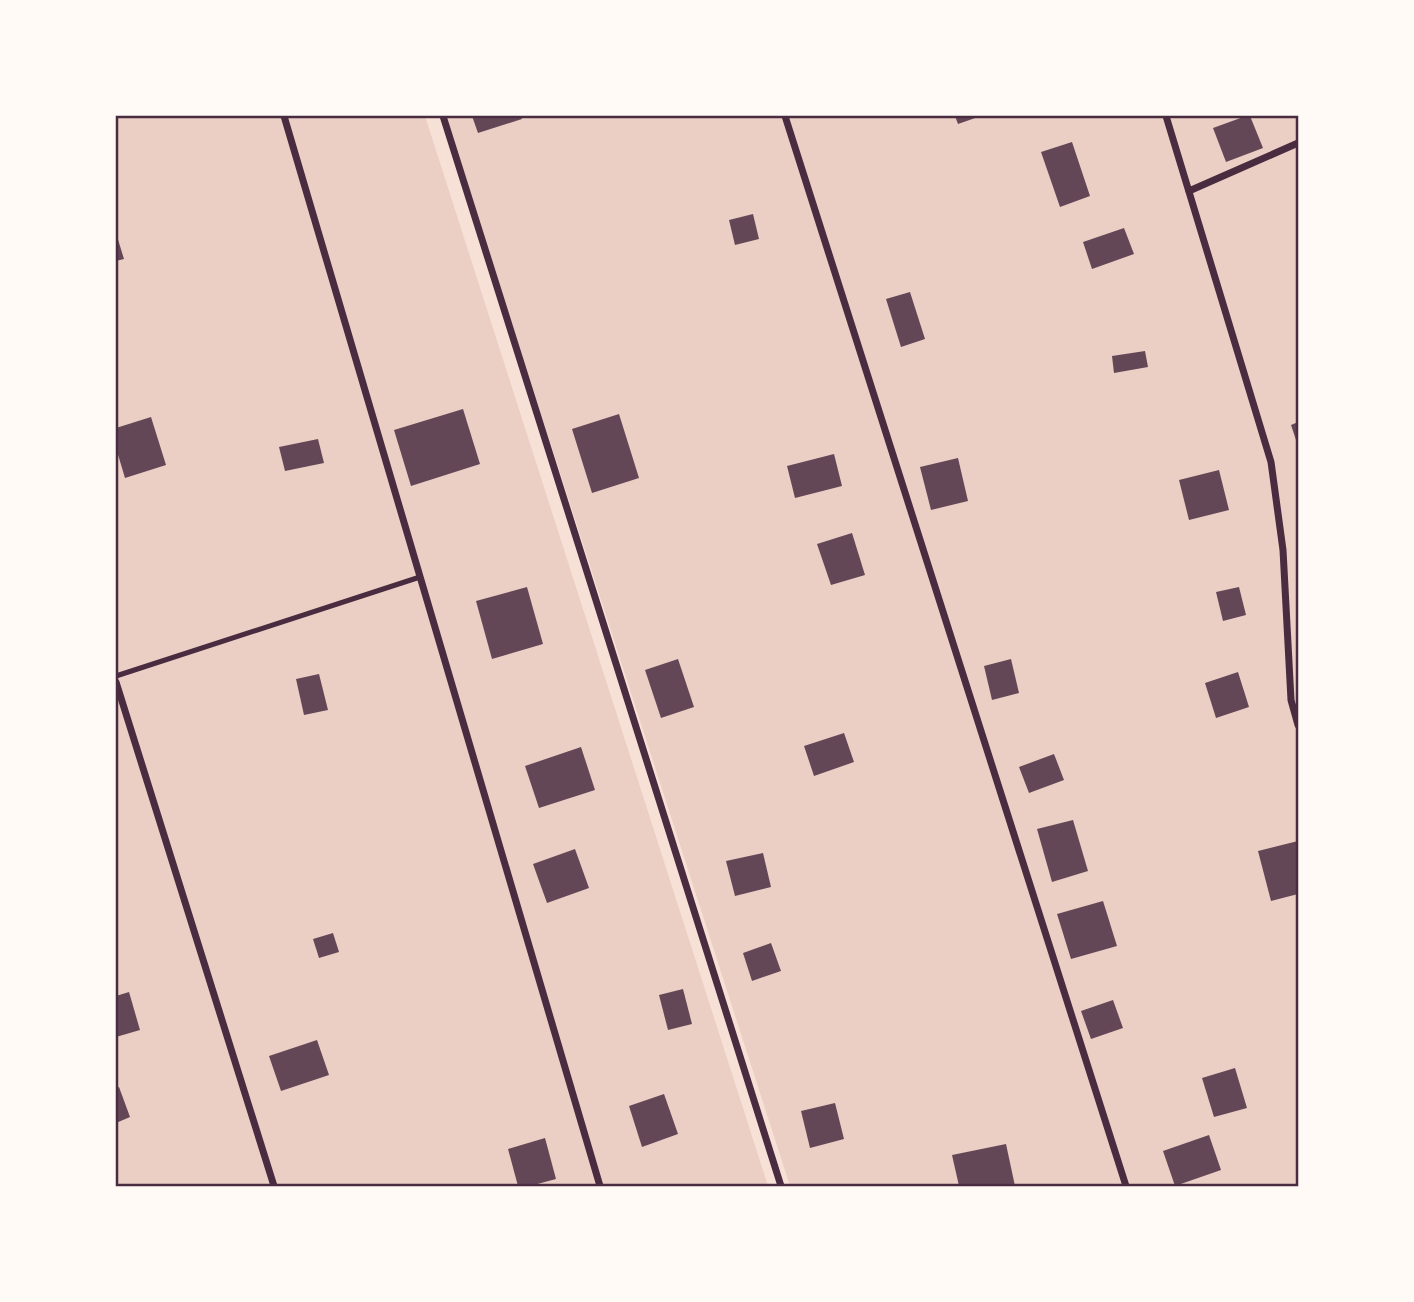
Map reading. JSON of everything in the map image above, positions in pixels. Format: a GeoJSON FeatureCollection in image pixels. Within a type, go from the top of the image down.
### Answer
{"type":"FeatureCollection","features":[{"type":"Feature","properties":{"kind":"street"},"geometry":{"type":"LineString","coordinates":[[284,116],[600,1186]]}},
{"type":"Feature","properties":{"kind":"street"},"geometry":{"type":"LineString","coordinates":[[443,116],[781,1186]]}},
{"type":"Feature","properties":{"kind":"street"},"geometry":{"type":"LineString","coordinates":[[785,116],[1126,1186]]}},
{"type":"Feature","properties":{"kind":"street"},"geometry":{"type":"LineString","coordinates":[[1166,116],[1272,462],[1283,550],[1291,700],[1298,726]]}},
{"type":"Feature","properties":{"kind":"street"},"geometry":{"type":"LineString","coordinates":[[1189,191],[1298,143]]}},
{"type":"Feature","properties":{"kind":"street"},"geometry":{"type":"LineString","coordinates":[[116,682],[274,1186]]}},
{"type":"Feature","properties":{"kind":"lane"},"geometry":{"type":"LineString","coordinates":[[116,676],[420,577]]}},
{"type":"Feature","properties":{"kind":"shaded area"},"geometry":{"type":"Polygon","coordinates":[[[116,116],[425,116],[768,1186],[116,1186],[116,116]]]}},
{"type":"Feature","properties":{"kind":"shaded area"},"geometry":{"type":"Polygon","coordinates":[[[445,116],[1298,116],[1298,1186],[790,1186],[445,116]]]}},
{"type":"Feature","properties":{"kind":"building"},"geometry":{"type":"Polygon","coordinates":[[[472,116],[521,116],[522,119],[478,133],[472,116]]]}},
{"type":"Feature","properties":{"kind":"building"},"geometry":{"type":"Polygon","coordinates":[[[955,116],[981,116],[958,124],[955,116]]]}},
{"type":"Feature","properties":{"kind":"building"},"geometry":{"type":"Polygon","coordinates":[[[1250,116],[1263,148],[1226,162],[1213,128],[1250,116]]]}},
{"type":"Feature","properties":{"kind":"building"},"geometry":{"type":"Polygon","coordinates":[[[1072,142],[1090,196],[1060,207],[1041,152],[1072,142]]]}},
{"type":"Feature","properties":{"kind":"building"},"geometry":{"type":"Polygon","coordinates":[[[753,214],[759,239],[735,245],[729,220],[753,214]]]}},
{"type":"Feature","properties":{"kind":"building"},"geometry":{"type":"Polygon","coordinates":[[[1124,228],[1134,254],[1092,269],[1083,242],[1124,228]]]}},
{"type":"Feature","properties":{"kind":"building"},"geometry":{"type":"Polygon","coordinates":[[[116,233],[124,259],[116,261],[116,233]]]}},
{"type":"Feature","properties":{"kind":"building"},"geometry":{"type":"Polygon","coordinates":[[[910,292],[925,339],[901,347],[886,299],[910,292]]]}},
{"type":"Feature","properties":{"kind":"building"},"geometry":{"type":"Polygon","coordinates":[[[1145,351],[1148,367],[1114,373],[1112,356],[1145,351]]]}},
{"type":"Feature","properties":{"kind":"building"},"geometry":{"type":"Polygon","coordinates":[[[463,409],[480,464],[411,486],[394,430],[463,409]]]}},
{"type":"Feature","properties":{"kind":"building"},"geometry":{"type":"Polygon","coordinates":[[[619,414],[639,478],[592,493],[572,429],[619,414]]]}},
{"type":"Feature","properties":{"kind":"building"},"geometry":{"type":"Polygon","coordinates":[[[151,417],[166,465],[125,478],[116,448],[116,428],[151,417]]]}},
{"type":"Feature","properties":{"kind":"building"},"geometry":{"type":"Polygon","coordinates":[[[1298,422],[1298,446],[1291,425],[1298,422]]]}},
{"type":"Feature","properties":{"kind":"building"},"geometry":{"type":"Polygon","coordinates":[[[318,439],[324,463],[285,471],[279,447],[318,439]]]}},
{"type":"Feature","properties":{"kind":"building"},"geometry":{"type":"Polygon","coordinates":[[[834,454],[842,486],[795,498],[787,466],[834,454]]]}},
{"type":"Feature","properties":{"kind":"building"},"geometry":{"type":"Polygon","coordinates":[[[958,458],[968,501],[931,510],[920,467],[958,458]]]}},
{"type":"Feature","properties":{"kind":"building"},"geometry":{"type":"Polygon","coordinates":[[[1219,470],[1229,510],[1189,520],[1179,480],[1219,470]]]}},
{"type":"Feature","properties":{"kind":"building"},"geometry":{"type":"Polygon","coordinates":[[[852,533],[865,575],[831,585],[817,544],[852,533]]]}},
{"type":"Feature","properties":{"kind":"building"},"geometry":{"type":"Polygon","coordinates":[[[527,587],[543,644],[492,659],[476,601],[527,587]]]}},
{"type":"Feature","properties":{"kind":"building"},"geometry":{"type":"Polygon","coordinates":[[[1239,587],[1246,615],[1223,621],[1216,592],[1239,587]]]}},
{"type":"Feature","properties":{"kind":"building"},"geometry":{"type":"Polygon","coordinates":[[[678,659],[694,707],[661,718],[645,670],[678,659]]]}},
{"type":"Feature","properties":{"kind":"building"},"geometry":{"type":"Polygon","coordinates":[[[1011,659],[1019,693],[992,700],[984,666],[1011,659]]]}},
{"type":"Feature","properties":{"kind":"building"},"geometry":{"type":"Polygon","coordinates":[[[1238,672],[1249,707],[1216,718],[1205,683],[1238,672]]]}},
{"type":"Feature","properties":{"kind":"building"},"geometry":{"type":"Polygon","coordinates":[[[319,674],[328,710],[304,715],[296,679],[319,674]]]}},
{"type":"Feature","properties":{"kind":"building"},"geometry":{"type":"Polygon","coordinates":[[[844,733],[854,762],[814,776],[804,746],[844,733]]]}},
{"type":"Feature","properties":{"kind":"building"},"geometry":{"type":"Polygon","coordinates":[[[581,747],[595,790],[539,808],[525,766],[581,747]]]}},
{"type":"Feature","properties":{"kind":"building"},"geometry":{"type":"Polygon","coordinates":[[[1054,754],[1064,780],[1029,793],[1019,767],[1054,754]]]}},
{"type":"Feature","properties":{"kind":"building"},"geometry":{"type":"Polygon","coordinates":[[[1073,820],[1088,871],[1052,882],[1037,829],[1073,820]]]}},
{"type":"Feature","properties":{"kind":"building"},"geometry":{"type":"Polygon","coordinates":[[[1298,841],[1298,894],[1271,901],[1258,851],[1298,841]]]}},
{"type":"Feature","properties":{"kind":"building"},"geometry":{"type":"Polygon","coordinates":[[[575,849],[589,888],[547,903],[533,864],[575,849]]]}},
{"type":"Feature","properties":{"kind":"building"},"geometry":{"type":"Polygon","coordinates":[[[763,853],[771,887],[735,896],[726,861],[763,853]]]}},
{"type":"Feature","properties":{"kind":"building"},"geometry":{"type":"Polygon","coordinates":[[[1103,901],[1117,946],[1071,959],[1057,914],[1103,901]]]}},
{"type":"Feature","properties":{"kind":"building"},"geometry":{"type":"Polygon","coordinates":[[[333,933],[339,952],[319,958],[313,939],[333,933]]]}},
{"type":"Feature","properties":{"kind":"building"},"geometry":{"type":"Polygon","coordinates":[[[771,943],[781,971],[752,981],[743,953],[771,943]]]}},
{"type":"Feature","properties":{"kind":"building"},"geometry":{"type":"Polygon","coordinates":[[[683,989],[692,1024],[668,1030],[659,995],[683,989]]]}},
{"type":"Feature","properties":{"kind":"building"},"geometry":{"type":"Polygon","coordinates":[[[129,992],[140,1030],[116,1037],[116,996],[129,992]]]}},
{"type":"Feature","properties":{"kind":"building"},"geometry":{"type":"Polygon","coordinates":[[[1113,1000],[1123,1028],[1091,1039],[1081,1011],[1113,1000]]]}},
{"type":"Feature","properties":{"kind":"building"},"geometry":{"type":"Polygon","coordinates":[[[317,1040],[329,1075],[281,1091],[269,1056],[317,1040]]]}},
{"type":"Feature","properties":{"kind":"building"},"geometry":{"type":"Polygon","coordinates":[[[1235,1068],[1247,1108],[1214,1117],[1202,1078],[1235,1068]]]}},
{"type":"Feature","properties":{"kind":"building"},"geometry":{"type":"Polygon","coordinates":[[[119,1087],[130,1117],[116,1123],[116,1088],[119,1087]]]}},
{"type":"Feature","properties":{"kind":"building"},"geometry":{"type":"Polygon","coordinates":[[[664,1094],[678,1134],[642,1147],[629,1106],[664,1094]]]}},
{"type":"Feature","properties":{"kind":"building"},"geometry":{"type":"Polygon","coordinates":[[[835,1103],[844,1139],[810,1148],[801,1111],[835,1103]]]}},
{"type":"Feature","properties":{"kind":"building"},"geometry":{"type":"Polygon","coordinates":[[[1209,1135],[1221,1170],[1175,1186],[1163,1151],[1209,1135]]]}},
{"type":"Feature","properties":{"kind":"building"},"geometry":{"type":"Polygon","coordinates":[[[545,1138],[556,1179],[530,1186],[518,1186],[508,1149],[545,1138]]]}},
{"type":"Feature","properties":{"kind":"building"},"geometry":{"type":"Polygon","coordinates":[[[1006,1144],[1015,1186],[959,1186],[952,1155],[1006,1144]]]}}]}
